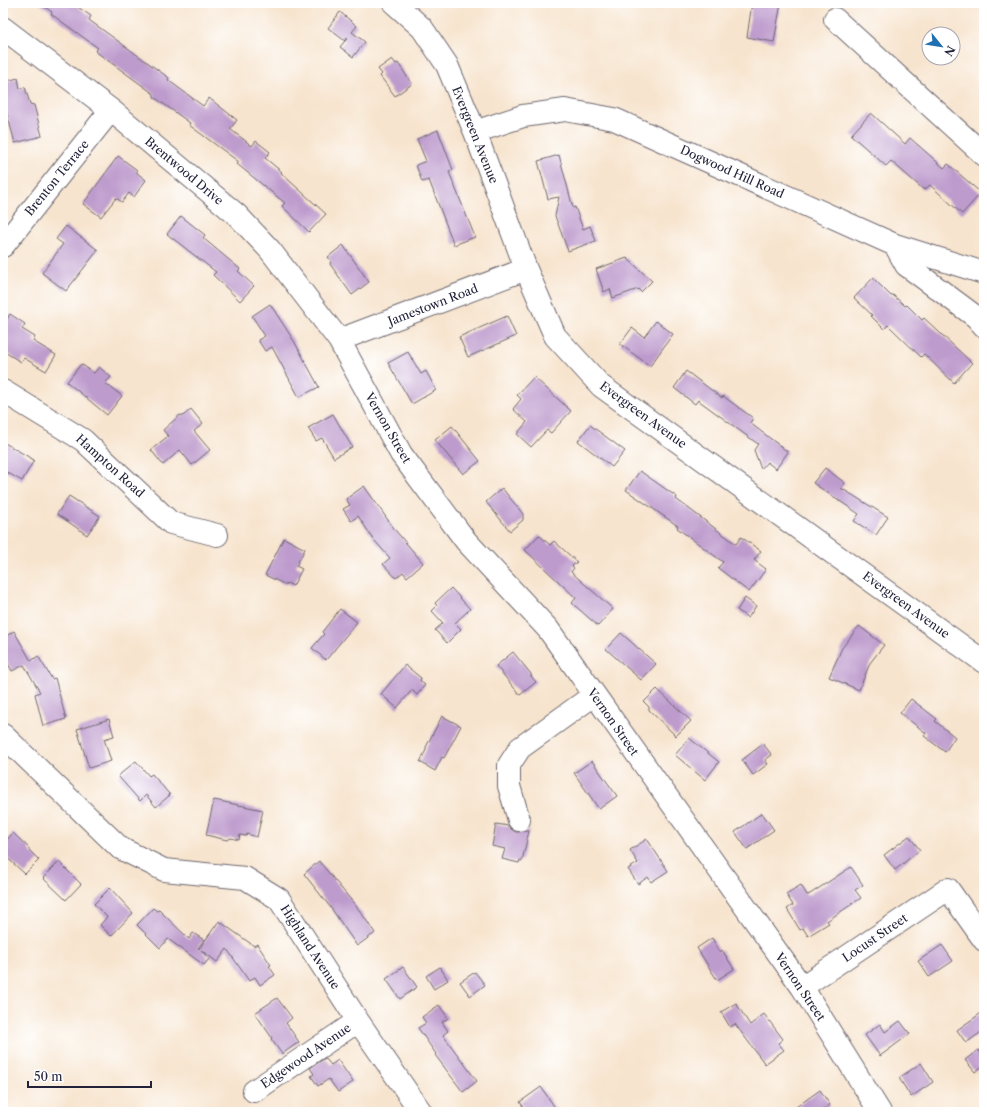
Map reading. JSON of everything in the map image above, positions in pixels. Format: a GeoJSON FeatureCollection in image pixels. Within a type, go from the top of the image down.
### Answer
{"type":"FeatureCollection","features":[{"type":"Feature","properties":{"kind":"street","name":"Evergreen Avenue"},"geometry":{"type":"LineString","coordinates":[[394,3],[422,28],[447,64],[475,132],[526,270],[556,336],[601,386],[984,662]]}},
{"type":"Feature","properties":{"kind":"street"},"geometry":{"type":"LineString","coordinates":[[835,19],[984,155]]}},
{"type":"Feature","properties":{"kind":"street","name":"Brentwood Drive"},"geometry":{"type":"LineString","coordinates":[[3,28],[111,110],[237,215],[270,250],[339,340]]}},
{"type":"Feature","properties":{"kind":"street","name":"Brenton Terrace"},"geometry":{"type":"LineString","coordinates":[[3,246],[111,110]]}},
{"type":"Feature","properties":{"kind":"street","name":"Dogwood Hill Road"},"geometry":{"type":"LineString","coordinates":[[475,132],[523,116],[565,110],[614,119],[895,245],[984,273]]}},
{"type":"Feature","properties":{"kind":"street"},"geometry":{"type":"LineString","coordinates":[[895,245],[906,265],[976,317],[984,326]]}},
{"type":"Feature","properties":{"kind":"street","name":"Jamestown Road"},"geometry":{"type":"LineString","coordinates":[[339,340],[526,270]]}},
{"type":"Feature","properties":{"kind":"street","name":"Vernon Street"},"geometry":{"type":"LineString","coordinates":[[339,340],[400,454],[466,541],[548,629],[802,987],[880,1112]]}},
{"type":"Feature","properties":{"kind":"street","name":"Hampton Road"},"geometry":{"type":"LineString","coordinates":[[3,391],[83,440],[171,523],[217,535]]}},
{"type":"Feature","properties":{"kind":"street"},"geometry":{"type":"LineString","coordinates":[[519,820],[509,786],[509,765],[520,748],[594,695]]}},
{"type":"Feature","properties":{"kind":"street","name":"Highland Avenue"},"geometry":{"type":"LineString","coordinates":[[3,735],[120,848],[164,870],[245,878],[278,899],[358,1021],[421,1112]]}},
{"type":"Feature","properties":{"kind":"street","name":"Locust Street"},"geometry":{"type":"LineString","coordinates":[[802,987],[948,889],[984,940]]}},
{"type":"Feature","properties":{"kind":"street","name":"Edgewood Avenue"},"geometry":{"type":"LineString","coordinates":[[254,1091],[358,1021]]}},
{"type":"Feature","properties":{"kind":"building"},"geometry":{"type":"Polygon","coordinates":[[[39,3],[72,3],[91,16],[89,20],[169,78],[168,80],[203,106],[209,98],[237,120],[230,129],[252,146],[256,141],[270,152],[265,158],[326,214],[309,232],[282,206],[285,203],[237,164],[239,162],[189,125],[190,123],[154,97],[154,94],[95,51],[98,48],[51,14],[52,12],[39,3]]]}},
{"type":"Feature","properties":{"kind":"building"},"geometry":{"type":"Polygon","coordinates":[[[752,3],[781,3],[774,42],[747,37],[752,3]]]}},
{"type":"Feature","properties":{"kind":"building"},"geometry":{"type":"Polygon","coordinates":[[[340,12],[357,26],[352,32],[365,42],[353,57],[340,47],[345,41],[328,28],[340,12]]]}},
{"type":"Feature","properties":{"kind":"building"},"geometry":{"type":"Polygon","coordinates":[[[392,59],[396,64],[398,63],[412,84],[395,96],[380,76],[382,74],[378,69],[392,59]]]}},
{"type":"Feature","properties":{"kind":"building"},"geometry":{"type":"Polygon","coordinates":[[[18,78],[20,89],[25,87],[30,104],[34,105],[42,136],[15,143],[3,99],[3,82],[18,78]]]}},
{"type":"Feature","properties":{"kind":"building"},"geometry":{"type":"Polygon","coordinates":[[[871,113],[905,144],[910,138],[944,168],[948,164],[981,193],[962,214],[930,185],[924,190],[891,161],[886,166],[851,135],[871,113]]]}},
{"type":"Feature","properties":{"kind":"building"},"geometry":{"type":"Polygon","coordinates":[[[438,130],[453,170],[449,172],[475,237],[454,245],[429,180],[422,182],[416,165],[426,161],[417,139],[438,130]]]}},
{"type":"Feature","properties":{"kind":"building"},"geometry":{"type":"Polygon","coordinates":[[[559,155],[573,208],[575,207],[583,229],[590,226],[596,241],[568,251],[555,216],[559,197],[548,199],[538,161],[559,155]]]}},
{"type":"Feature","properties":{"kind":"building"},"geometry":{"type":"Polygon","coordinates":[[[118,156],[137,170],[137,173],[146,180],[134,197],[129,193],[122,202],[116,198],[101,217],[83,204],[118,156]]]}},
{"type":"Feature","properties":{"kind":"building"},"geometry":{"type":"Polygon","coordinates":[[[181,216],[205,235],[203,238],[240,269],[238,271],[254,286],[240,301],[213,275],[216,272],[167,234],[181,216]]]}},
{"type":"Feature","properties":{"kind":"building"},"geometry":{"type":"Polygon","coordinates":[[[66,226],[98,250],[66,291],[42,273],[63,244],[56,239],[66,226]]]}},
{"type":"Feature","properties":{"kind":"building"},"geometry":{"type":"Polygon","coordinates":[[[343,245],[369,282],[352,295],[330,264],[331,261],[328,257],[343,245]]]}},
{"type":"Feature","properties":{"kind":"building"},"geometry":{"type":"Polygon","coordinates":[[[627,258],[652,281],[641,292],[638,289],[613,298],[610,289],[604,292],[596,269],[627,258]]]}},
{"type":"Feature","properties":{"kind":"building"},"geometry":{"type":"Polygon","coordinates":[[[873,278],[891,296],[893,295],[905,306],[907,305],[922,320],[924,318],[972,363],[954,383],[924,354],[921,357],[888,325],[884,329],[854,298],[873,278]]]}},
{"type":"Feature","properties":{"kind":"building"},"geometry":{"type":"Polygon","coordinates":[[[270,304],[294,341],[319,387],[299,397],[272,347],[265,351],[258,340],[265,336],[252,316],[270,304]]]}},
{"type":"Feature","properties":{"kind":"building"},"geometry":{"type":"Polygon","coordinates":[[[10,314],[25,324],[22,329],[35,337],[33,341],[56,355],[46,371],[24,358],[21,362],[3,351],[3,326],[10,314]]]}},
{"type":"Feature","properties":{"kind":"building"},"geometry":{"type":"Polygon","coordinates":[[[507,316],[516,336],[468,357],[459,337],[507,316]]]}},
{"type":"Feature","properties":{"kind":"building"},"geometry":{"type":"Polygon","coordinates":[[[656,321],[673,334],[650,366],[620,344],[632,328],[644,337],[656,321]]]}},
{"type":"Feature","properties":{"kind":"building"},"geometry":{"type":"Polygon","coordinates":[[[408,352],[421,374],[426,371],[436,390],[412,404],[388,363],[408,352]]]}},
{"type":"Feature","properties":{"kind":"building"},"geometry":{"type":"Polygon","coordinates":[[[81,364],[94,373],[99,367],[111,377],[105,383],[122,396],[107,415],[67,382],[81,364]]]}},
{"type":"Feature","properties":{"kind":"building"},"geometry":{"type":"Polygon","coordinates":[[[686,371],[722,398],[723,396],[753,418],[750,423],[788,452],[776,469],[767,462],[761,469],[754,450],[758,444],[698,400],[695,404],[674,388],[686,371]]]}},
{"type":"Feature","properties":{"kind":"building"},"geometry":{"type":"Polygon","coordinates":[[[534,377],[571,411],[551,433],[547,430],[531,447],[517,434],[527,422],[513,409],[521,399],[517,395],[534,377]]]}},
{"type":"Feature","properties":{"kind":"building"},"geometry":{"type":"Polygon","coordinates":[[[191,409],[203,424],[194,431],[210,450],[192,465],[180,450],[163,465],[151,450],[168,436],[163,430],[180,415],[183,416],[191,409]]]}},
{"type":"Feature","properties":{"kind":"building"},"geometry":{"type":"Polygon","coordinates":[[[333,414],[352,447],[334,458],[322,438],[316,441],[308,428],[333,414]]]}},
{"type":"Feature","properties":{"kind":"building"},"geometry":{"type":"Polygon","coordinates":[[[590,425],[625,451],[612,467],[578,441],[590,425]]]}},
{"type":"Feature","properties":{"kind":"building"},"geometry":{"type":"Polygon","coordinates":[[[452,426],[480,461],[463,474],[435,440],[452,426]]]}},
{"type":"Feature","properties":{"kind":"building"},"geometry":{"type":"Polygon","coordinates":[[[3,442],[34,460],[22,481],[3,470],[3,442]]]}},
{"type":"Feature","properties":{"kind":"building"},"geometry":{"type":"Polygon","coordinates":[[[825,468],[845,483],[841,488],[888,517],[876,535],[854,521],[859,514],[813,483],[825,468]]]}},
{"type":"Feature","properties":{"kind":"building"},"geometry":{"type":"Polygon","coordinates":[[[640,471],[677,497],[676,499],[736,544],[741,537],[761,551],[754,560],[766,569],[749,592],[718,568],[723,562],[677,528],[678,526],[626,490],[640,471]]]}},
{"type":"Feature","properties":{"kind":"building"},"geometry":{"type":"Polygon","coordinates":[[[364,486],[395,530],[423,563],[407,577],[403,572],[396,578],[383,564],[390,558],[374,540],[358,516],[351,521],[343,509],[350,505],[346,499],[364,486]]]}},
{"type":"Feature","properties":{"kind":"building"},"geometry":{"type":"Polygon","coordinates":[[[502,488],[523,514],[523,520],[510,531],[486,502],[502,488]]]}},
{"type":"Feature","properties":{"kind":"building"},"geometry":{"type":"Polygon","coordinates":[[[69,496],[100,516],[87,535],[57,514],[69,496]]]}},
{"type":"Feature","properties":{"kind":"building"},"geometry":{"type":"Polygon","coordinates":[[[539,535],[550,545],[554,541],[577,562],[572,566],[574,568],[571,572],[613,609],[598,626],[572,603],[576,598],[525,550],[539,535]]]}},
{"type":"Feature","properties":{"kind":"building"},"geometry":{"type":"Polygon","coordinates":[[[284,538],[305,549],[296,566],[302,569],[293,586],[287,583],[286,585],[265,575],[284,538]]]}},
{"type":"Feature","properties":{"kind":"building"},"geometry":{"type":"Polygon","coordinates":[[[451,588],[470,609],[455,623],[461,629],[447,643],[435,630],[443,623],[432,611],[437,606],[435,603],[451,588]]]}},
{"type":"Feature","properties":{"kind":"building"},"geometry":{"type":"Polygon","coordinates":[[[745,598],[756,606],[748,618],[737,610],[745,598]]]}},
{"type":"Feature","properties":{"kind":"building"},"geometry":{"type":"Polygon","coordinates":[[[340,609],[357,622],[326,660],[312,648],[324,634],[322,632],[340,609]]]}},
{"type":"Feature","properties":{"kind":"building"},"geometry":{"type":"Polygon","coordinates":[[[859,626],[884,645],[870,663],[859,690],[829,677],[842,648],[859,626]]]}},
{"type":"Feature","properties":{"kind":"building"},"geometry":{"type":"Polygon","coordinates":[[[14,631],[31,661],[38,656],[52,679],[55,678],[66,719],[43,726],[35,694],[40,692],[24,665],[12,671],[3,655],[3,638],[14,631]]]}},
{"type":"Feature","properties":{"kind":"building"},"geometry":{"type":"Polygon","coordinates":[[[621,633],[656,664],[641,680],[606,649],[621,633]]]}},
{"type":"Feature","properties":{"kind":"building"},"geometry":{"type":"Polygon","coordinates":[[[513,652],[536,682],[520,695],[496,666],[513,652]]]}},
{"type":"Feature","properties":{"kind":"building"},"geometry":{"type":"Polygon","coordinates":[[[405,665],[421,678],[420,681],[425,685],[417,695],[412,690],[397,708],[381,694],[405,665]]]}},
{"type":"Feature","properties":{"kind":"building"},"geometry":{"type":"Polygon","coordinates":[[[657,689],[691,721],[676,736],[649,710],[649,707],[644,702],[657,689]]]}},
{"type":"Feature","properties":{"kind":"building"},"geometry":{"type":"Polygon","coordinates":[[[911,699],[937,719],[935,721],[955,737],[945,752],[924,736],[926,733],[900,713],[911,699]]]}},
{"type":"Feature","properties":{"kind":"building"},"geometry":{"type":"Polygon","coordinates":[[[442,716],[461,726],[444,758],[442,757],[435,771],[420,762],[442,716]]]}},
{"type":"Feature","properties":{"kind":"building"},"geometry":{"type":"Polygon","coordinates":[[[109,719],[114,736],[104,739],[111,761],[89,768],[77,729],[109,719]]]}},
{"type":"Feature","properties":{"kind":"building"},"geometry":{"type":"Polygon","coordinates":[[[689,738],[719,762],[705,780],[675,755],[689,738]]]}},
{"type":"Feature","properties":{"kind":"building"},"geometry":{"type":"Polygon","coordinates":[[[763,744],[772,755],[765,760],[768,764],[753,775],[742,760],[763,744]]]}},
{"type":"Feature","properties":{"kind":"building"},"geometry":{"type":"Polygon","coordinates":[[[136,761],[149,776],[152,774],[170,795],[156,807],[146,795],[140,801],[118,776],[136,761]]]}},
{"type":"Feature","properties":{"kind":"building"},"geometry":{"type":"Polygon","coordinates":[[[592,761],[617,796],[599,809],[574,773],[592,761]]]}},
{"type":"Feature","properties":{"kind":"building"},"geometry":{"type":"Polygon","coordinates":[[[214,800],[263,810],[257,837],[247,834],[246,836],[240,835],[239,840],[231,838],[227,840],[206,835],[214,800]]]}},
{"type":"Feature","properties":{"kind":"building"},"geometry":{"type":"Polygon","coordinates":[[[762,813],[774,830],[747,849],[735,832],[762,813]]]}},
{"type":"Feature","properties":{"kind":"building"},"geometry":{"type":"Polygon","coordinates":[[[496,824],[509,826],[516,832],[529,831],[522,861],[520,860],[519,863],[502,859],[505,849],[492,846],[496,824]]]}},
{"type":"Feature","properties":{"kind":"building"},"geometry":{"type":"Polygon","coordinates":[[[13,833],[39,860],[25,874],[3,854],[3,844],[13,833]]]}},
{"type":"Feature","properties":{"kind":"building"},"geometry":{"type":"Polygon","coordinates":[[[909,836],[920,850],[895,870],[884,855],[909,836]]]}},
{"type":"Feature","properties":{"kind":"building"},"geometry":{"type":"Polygon","coordinates":[[[647,839],[668,871],[651,882],[648,877],[638,884],[628,869],[638,863],[630,850],[647,839]]]}},
{"type":"Feature","properties":{"kind":"building"},"geometry":{"type":"Polygon","coordinates":[[[319,861],[360,911],[375,933],[357,946],[331,908],[304,874],[319,861]]]}},
{"type":"Feature","properties":{"kind":"building"},"geometry":{"type":"Polygon","coordinates":[[[59,862],[81,884],[66,900],[43,878],[59,862]]]}},
{"type":"Feature","properties":{"kind":"building"},"geometry":{"type":"Polygon","coordinates":[[[851,867],[863,885],[855,890],[861,898],[827,921],[829,923],[808,936],[803,928],[800,930],[787,909],[793,905],[786,894],[801,885],[807,895],[810,894],[851,867]]]}},
{"type":"Feature","properties":{"kind":"building"},"geometry":{"type":"Polygon","coordinates":[[[110,888],[133,913],[111,936],[100,925],[107,917],[94,904],[110,888]]]}},
{"type":"Feature","properties":{"kind":"building"},"geometry":{"type":"Polygon","coordinates":[[[153,908],[157,911],[159,910],[189,939],[193,933],[204,940],[198,948],[199,949],[219,921],[254,946],[257,944],[271,965],[269,966],[275,975],[260,985],[255,977],[249,981],[227,949],[217,962],[201,950],[209,959],[204,965],[168,939],[160,948],[137,925],[153,908]]]}},
{"type":"Feature","properties":{"kind":"building"},"geometry":{"type":"Polygon","coordinates":[[[712,938],[720,952],[722,950],[734,969],[717,980],[697,948],[712,938]]]}},
{"type":"Feature","properties":{"kind":"building"},"geometry":{"type":"Polygon","coordinates":[[[942,945],[953,961],[929,977],[918,961],[942,945]]]}},
{"type":"Feature","properties":{"kind":"building"},"geometry":{"type":"Polygon","coordinates":[[[403,967],[417,987],[400,999],[386,979],[403,967]]]}},
{"type":"Feature","properties":{"kind":"building"},"geometry":{"type":"Polygon","coordinates":[[[440,967],[448,980],[434,989],[426,976],[440,967]]]}},
{"type":"Feature","properties":{"kind":"building"},"geometry":{"type":"Polygon","coordinates":[[[475,972],[485,985],[470,996],[460,982],[475,972]]]}},
{"type":"Feature","properties":{"kind":"building"},"geometry":{"type":"Polygon","coordinates":[[[277,998],[292,1018],[286,1023],[299,1042],[282,1054],[255,1013],[277,998]]]}},
{"type":"Feature","properties":{"kind":"building"},"geometry":{"type":"Polygon","coordinates":[[[736,1003],[750,1025],[764,1014],[783,1039],[778,1043],[784,1050],[765,1064],[735,1024],[730,1027],[721,1012],[736,1003]]]}},
{"type":"Feature","properties":{"kind":"building"},"geometry":{"type":"Polygon","coordinates":[[[439,1005],[448,1018],[442,1022],[448,1031],[443,1035],[477,1081],[463,1092],[435,1055],[436,1054],[418,1028],[426,1023],[422,1017],[439,1005]]]}},
{"type":"Feature","properties":{"kind":"building"},"geometry":{"type":"Polygon","coordinates":[[[984,1011],[984,1030],[966,1043],[957,1030],[984,1011]]]}},
{"type":"Feature","properties":{"kind":"building"},"geometry":{"type":"Polygon","coordinates":[[[900,1021],[910,1034],[880,1056],[865,1035],[880,1024],[885,1032],[900,1021]]]}},
{"type":"Feature","properties":{"kind":"building"},"geometry":{"type":"Polygon","coordinates":[[[978,1050],[984,1057],[984,1065],[975,1072],[965,1060],[978,1050]]]}},
{"type":"Feature","properties":{"kind":"building"},"geometry":{"type":"Polygon","coordinates":[[[325,1058],[331,1065],[338,1060],[353,1082],[338,1092],[329,1079],[318,1086],[311,1076],[314,1074],[310,1068],[325,1058]]]}},
{"type":"Feature","properties":{"kind":"building"},"geometry":{"type":"Polygon","coordinates":[[[921,1063],[933,1082],[911,1097],[899,1078],[921,1063]]]}},
{"type":"Feature","properties":{"kind":"building"},"geometry":{"type":"Polygon","coordinates":[[[541,1087],[558,1112],[527,1112],[520,1102],[541,1087]]]}},
{"type":"Feature","properties":{"kind":"building"},"geometry":{"type":"Polygon","coordinates":[[[820,1090],[830,1105],[820,1112],[789,1112],[820,1090]]]}}]}
